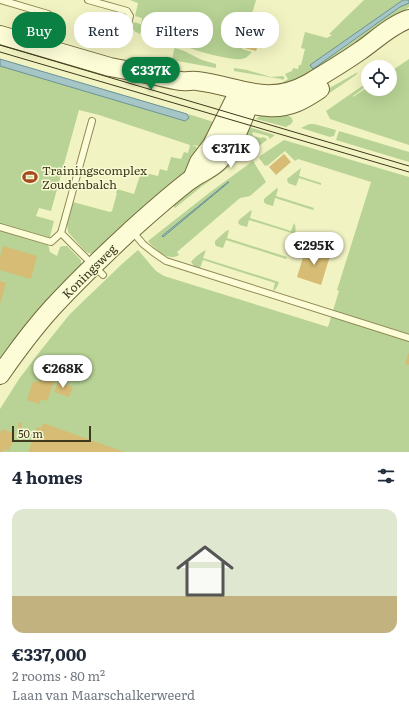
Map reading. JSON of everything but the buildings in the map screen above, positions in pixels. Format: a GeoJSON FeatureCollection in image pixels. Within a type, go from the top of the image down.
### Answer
{"type":"FeatureCollection","features":[{"type":"Feature","properties":{"kind":"main road"},"geometry":{"type":"LineString","coordinates":[[45,48],[110,67],[183,81],[194,90],[242,99],[268,107],[288,106],[388,30],[409,19]]}},
{"type":"Feature","properties":{"kind":"main road"},"geometry":{"type":"LineString","coordinates":[[308,90],[409,29]]}},
{"type":"Feature","properties":{"kind":"main road"},"geometry":{"type":"LineString","coordinates":[[0,35],[12,38]]}},
{"type":"Feature","properties":{"kind":"main road","name":"Koningsweg"},"geometry":{"type":"LineString","coordinates":[[0,375],[20,347],[51,309],[98,270],[131,230],[192,179],[209,170],[217,163],[230,147],[244,117],[242,99]]}},
{"type":"Feature","properties":{"kind":"lane"},"geometry":{"type":"LineString","coordinates":[[1,0],[41,12]]}},
{"type":"Feature","properties":{"kind":"lane"},"geometry":{"type":"LineString","coordinates":[[88,0],[127,12]]}},
{"type":"Feature","properties":{"kind":"lane"},"geometry":{"type":"LineString","coordinates":[[0,227],[51,242],[61,232],[92,121]]}},
{"type":"Feature","properties":{"kind":"lane"},"geometry":{"type":"LineString","coordinates":[[131,230],[143,244],[166,261],[409,338]]}},
{"type":"Feature","properties":{"kind":"lane"},"geometry":{"type":"LineString","coordinates":[[61,232],[98,270]]}},
{"type":"Feature","properties":{"kind":"green space"},"geometry":{"type":"Polygon","coordinates":[[[130,0],[256,0],[253,12],[221,12],[221,48],[242,48],[252,52],[244,59],[237,59],[201,52],[190,48],[213,48],[213,12],[141,12],[141,18],[135,16],[138,3],[130,0]]]}},
{"type":"Feature","properties":{"kind":"green space"},"geometry":{"type":"Polygon","coordinates":[[[364,0],[403,0],[310,65],[338,52],[400,7],[409,3],[409,7],[392,20],[393,22],[286,87],[283,82],[288,79],[285,74],[292,71],[293,68],[298,69],[299,65],[301,65],[305,49],[301,48],[305,32],[327,38],[332,35],[329,34],[364,0]]]}},
{"type":"Feature","properties":{"kind":"green space"},"geometry":{"type":"Polygon","coordinates":[[[133,22],[141,24],[140,34],[134,31],[133,22]]]}},
{"type":"Feature","properties":{"kind":"green space"},"geometry":{"type":"Polygon","coordinates":[[[175,48],[184,51],[202,60],[216,64],[216,68],[172,60],[175,48]]]}},
{"type":"Feature","properties":{"kind":"green space"},"geometry":{"type":"Polygon","coordinates":[[[409,59],[409,145],[330,119],[326,111],[361,87],[361,90],[353,97],[361,92],[361,96],[397,96],[397,67],[409,59]]]}},
{"type":"Feature","properties":{"kind":"green space","name":"Trainingscomplex Zoudenbalch"},"geometry":{"type":"Polygon","coordinates":[[[0,66],[185,121],[189,118],[188,114],[217,123],[205,147],[192,145],[203,150],[190,169],[94,254],[85,251],[68,232],[67,224],[73,202],[110,212],[112,211],[117,189],[134,194],[141,172],[158,176],[160,169],[167,171],[171,157],[181,159],[184,152],[188,153],[190,145],[99,115],[79,110],[51,211],[39,208],[36,216],[54,221],[48,244],[50,252],[57,256],[60,247],[67,246],[81,260],[81,266],[0,365],[0,66]]]}},
{"type":"Feature","properties":{"kind":"green space"},"geometry":{"type":"Polygon","coordinates":[[[234,68],[271,77],[283,76],[285,78],[282,80],[234,71],[234,68]]]}},
{"type":"Feature","properties":{"kind":"green space"},"geometry":{"type":"Polygon","coordinates":[[[358,72],[356,75],[306,109],[303,103],[358,72]]]}},
{"type":"Feature","properties":{"kind":"green space"},"geometry":{"type":"Polygon","coordinates":[[[278,111],[291,117],[293,121],[291,124],[286,127],[256,119],[263,114],[278,111]]]}},
{"type":"Feature","properties":{"kind":"green space"},"geometry":{"type":"Polygon","coordinates":[[[309,124],[336,130],[334,136],[330,137],[301,128],[309,124]]]}},
{"type":"Feature","properties":{"kind":"green space"},"geometry":{"type":"Polygon","coordinates":[[[249,127],[275,135],[270,139],[268,136],[253,132],[253,136],[266,138],[267,140],[201,187],[175,208],[173,205],[249,127]]]}},
{"type":"Feature","properties":{"kind":"green space"},"geometry":{"type":"Polygon","coordinates":[[[339,131],[409,152],[409,162],[336,140],[339,131]]]}},
{"type":"Feature","properties":{"kind":"green space"},"geometry":{"type":"Polygon","coordinates":[[[284,140],[409,177],[409,452],[0,452],[0,409],[19,379],[70,314],[138,250],[156,271],[164,276],[328,327],[339,291],[337,290],[371,182],[298,159],[295,161],[285,151],[265,166],[259,158],[260,156],[284,140]]]}},
{"type":"Feature","properties":{"kind":"green space"},"geometry":{"type":"Polygon","coordinates":[[[253,161],[266,182],[250,196],[240,198],[177,252],[179,255],[175,257],[166,256],[158,251],[148,241],[209,193],[253,161]]]}},
{"type":"Feature","properties":{"kind":"green space"},"geometry":{"type":"Polygon","coordinates":[[[301,168],[299,176],[321,183],[321,185],[299,178],[296,186],[288,183],[287,179],[301,168]]]}},
{"type":"Feature","properties":{"kind":"green space"},"geometry":{"type":"Polygon","coordinates":[[[277,188],[276,196],[314,208],[313,210],[275,198],[273,206],[266,204],[264,199],[277,188]]]}},
{"type":"Feature","properties":{"kind":"green space"},"geometry":{"type":"Polygon","coordinates":[[[252,210],[250,218],[291,231],[294,223],[296,228],[295,234],[249,220],[247,227],[240,225],[238,223],[239,220],[252,210]]]}},
{"type":"Feature","properties":{"kind":"green space"},"geometry":{"type":"Polygon","coordinates":[[[229,230],[227,238],[287,257],[286,259],[226,240],[223,248],[216,246],[215,241],[229,230]]]}},
{"type":"Feature","properties":{"kind":"green space"},"geometry":{"type":"Polygon","coordinates":[[[206,250],[203,258],[279,282],[275,290],[273,291],[275,283],[203,260],[200,268],[194,266],[191,262],[206,250]]]}},
{"type":"Feature","properties":{"kind":"water"},"geometry":{"type":"Polygon","coordinates":[[[403,0],[409,0],[409,3],[400,7],[313,69],[310,65],[403,0]]]}},
{"type":"Feature","properties":{"kind":"water"},"geometry":{"type":"Polygon","coordinates":[[[0,59],[187,114],[189,118],[185,121],[0,66],[0,59]]]}},
{"type":"Feature","properties":{"kind":"water"},"geometry":{"type":"Polygon","coordinates":[[[228,182],[163,237],[162,236],[228,182]]]}},
{"type":"Feature","properties":{"kind":"tram line"},"geometry":{"type":"LineString","coordinates":[[0,45],[409,166]]}},
{"type":"Feature","properties":{"kind":"tram line"},"geometry":{"type":"LineString","coordinates":[[0,52],[409,172]]}},
{"type":"Feature","properties":{"kind":"place","name":"Trainingscomplex Zoudenbalch"},"geometry":{"type":"Point","coordinates":[30,177]}}]}
